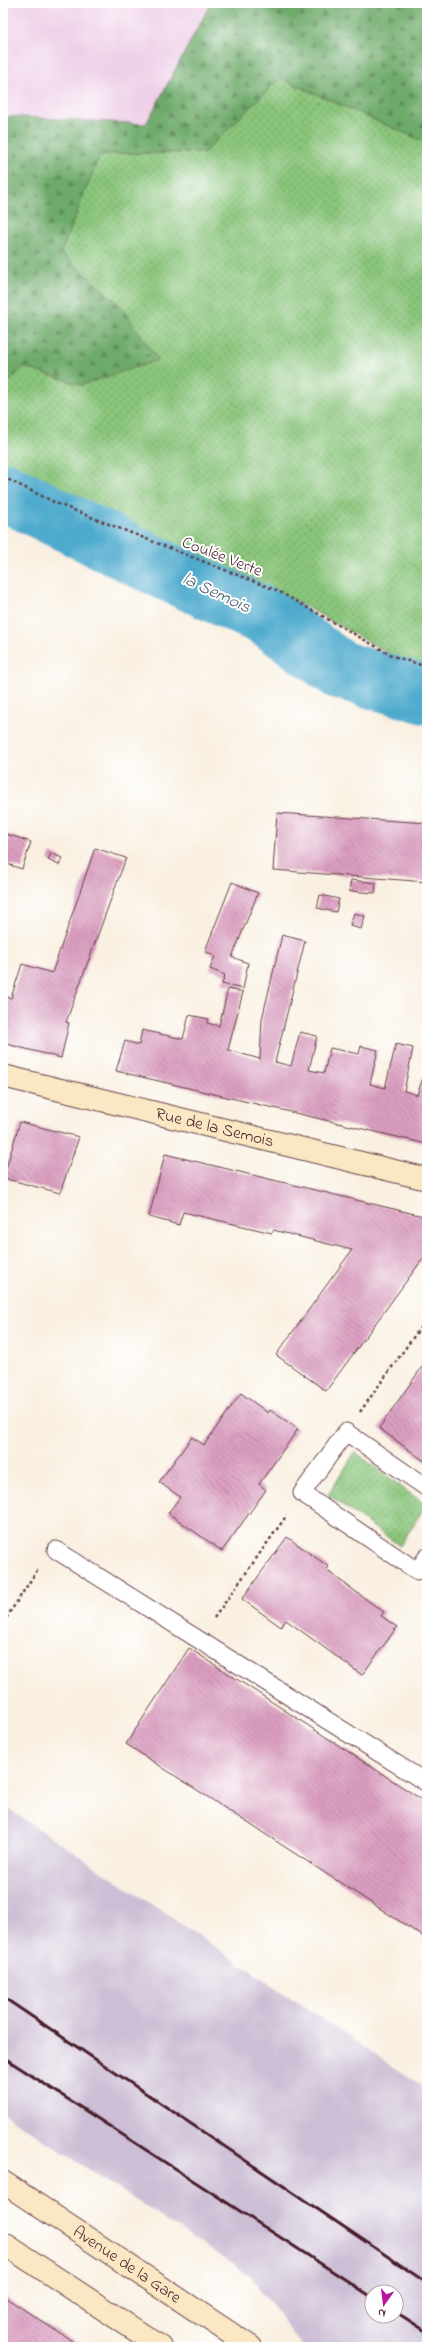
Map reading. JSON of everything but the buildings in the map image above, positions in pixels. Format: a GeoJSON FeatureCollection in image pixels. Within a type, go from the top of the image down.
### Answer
{"type":"FeatureCollection","features":[{"type":"Feature","properties":{"kind":"main road","name":"Rue de la Semois"},"geometry":{"type":"LineString","coordinates":[[3,1076],[427,1179]]}},
{"type":"Feature","properties":{"kind":"main road","name":"Avenue de la Gare"},"geometry":{"type":"LineString","coordinates":[[3,2182],[251,2347]]}},
{"type":"Feature","properties":{"kind":"main road"},"geometry":{"type":"LineString","coordinates":[[3,2243],[161,2347]]}},
{"type":"Feature","properties":{"kind":"lane"},"geometry":{"type":"LineString","coordinates":[[427,1488],[346,1432],[302,1493],[417,1571],[427,1556]]}},
{"type":"Feature","properties":{"kind":"lane"},"geometry":{"type":"LineString","coordinates":[[56,1550],[427,1782]]}},
{"type":"Feature","properties":{"kind":"path","name":"Coulée Verte"},"geometry":{"type":"LineString","coordinates":[[3,477],[58,504],[278,591],[393,656],[427,667]]}},
{"type":"Feature","properties":{"kind":"path"},"geometry":{"type":"LineString","coordinates":[[346,1432],[427,1318]]}},
{"type":"Feature","properties":{"kind":"path"},"geometry":{"type":"LineString","coordinates":[[210,1624],[302,1493]]}},
{"type":"Feature","properties":{"kind":"path"},"geometry":{"type":"LineString","coordinates":[[3,1623],[39,1567]]}},
{"type":"Feature","properties":{"kind":"shaded area"},"geometry":{"type":"Polygon","coordinates":[[[3,3],[211,3],[146,124],[3,116],[3,3]]]}},
{"type":"Feature","properties":{"kind":"shaded area"},"geometry":{"type":"Polygon","coordinates":[[[3,1805],[427,2089],[427,2347],[302,2347],[251,2276],[3,2113],[3,1805]]]}},
{"type":"Feature","properties":{"kind":"green space"},"geometry":{"type":"Polygon","coordinates":[[[211,3],[241,3],[245,7],[258,3],[427,3],[427,143],[280,78],[205,152],[100,154],[61,252],[122,308],[158,360],[81,385],[24,367],[3,388],[3,116],[146,124],[211,3]]]}},
{"type":"Feature","properties":{"kind":"green space"},"geometry":{"type":"Polygon","coordinates":[[[280,78],[427,143],[427,667],[393,656],[278,591],[58,504],[3,477],[3,388],[24,367],[81,385],[122,308],[61,252],[100,154],[205,152],[280,78]]]}},
{"type":"Feature","properties":{"kind":"green space"},"geometry":{"type":"Polygon","coordinates":[[[355,1452],[426,1505],[400,1546],[328,1495],[355,1452]]]}},
{"type":"Feature","properties":{"kind":"waterway","name":"la Semois"},"geometry":{"type":"LineString","coordinates":[[3,491],[147,562],[268,618],[340,670],[427,695]]}},
{"type":"Feature","properties":{"kind":"railway"},"geometry":{"type":"LineString","coordinates":[[3,1997],[427,2283]]}},
{"type":"Feature","properties":{"kind":"railway"},"geometry":{"type":"LineString","coordinates":[[3,2057],[364,2292]]}},
{"type":"Feature","properties":{"kind":"railway"},"geometry":{"type":"LineString","coordinates":[[404,2317],[427,2332]]}}]}
